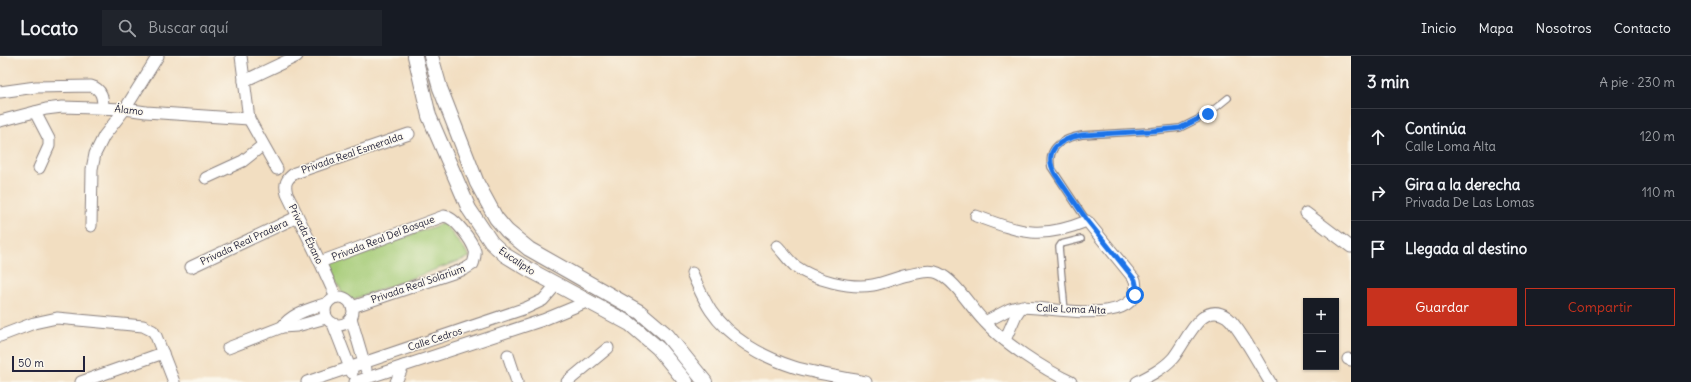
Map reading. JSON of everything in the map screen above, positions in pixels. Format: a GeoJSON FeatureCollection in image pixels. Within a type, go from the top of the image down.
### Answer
{"type":"FeatureCollection","features":[{"type":"Feature","properties":{"kind":"street"},"geometry":{"type":"LineString","coordinates":[[90,226],[92,170],[95,154],[104,136],[125,109],[158,56]]}},
{"type":"Feature","properties":{"kind":"street"},"geometry":{"type":"LineString","coordinates":[[241,56],[249,119],[277,169]]}},
{"type":"Feature","properties":{"kind":"street"},"geometry":{"type":"LineString","coordinates":[[244,81],[297,56]]}},
{"type":"Feature","properties":{"kind":"street","name":"Eucalipto"},"geometry":{"type":"LineString","coordinates":[[415,56],[429,116],[469,209],[491,242],[513,261],[630,324],[658,348],[686,382]]}},
{"type":"Feature","properties":{"kind":"street","name":"Eucalipto"},"geometry":{"type":"LineString","coordinates":[[431,56],[440,88],[462,147],[477,183],[496,218],[507,231],[529,249],[640,312],[667,335],[705,382]]}},
{"type":"Feature","properties":{"kind":"street","name":"Álamo"},"geometry":{"type":"LineString","coordinates":[[0,92],[36,86],[91,86],[96,87],[102,94],[103,108],[249,119]]}},
{"type":"Feature","properties":{"kind":"street"},"geometry":{"type":"LineString","coordinates":[[0,121],[46,109],[62,107],[103,108]]}},
{"type":"Feature","properties":{"kind":"street"},"geometry":{"type":"LineString","coordinates":[[35,112],[46,133],[49,146],[39,168]]}},
{"type":"Feature","properties":{"kind":"street","name":"Privada Real Esmeralda"},"geometry":{"type":"LineString","coordinates":[[295,173],[409,134]]}},
{"type":"Feature","properties":{"kind":"street"},"geometry":{"type":"LineString","coordinates":[[206,178],[243,161],[263,145]]}},
{"type":"Feature","properties":{"kind":"street"},"geometry":{"type":"LineString","coordinates":[[444,152],[462,147]]}},
{"type":"Feature","properties":{"kind":"street","name":"Privada Ébano"},"geometry":{"type":"LineString","coordinates":[[295,173],[289,178],[285,187],[297,217],[320,262],[331,300]]}},
{"type":"Feature","properties":{"kind":"street"},"geometry":{"type":"LineString","coordinates":[[1306,213],[1351,247]]}},
{"type":"Feature","properties":{"kind":"street"},"geometry":{"type":"LineString","coordinates":[[976,216],[1011,229],[1036,233],[1062,230],[1087,220]]}},
{"type":"Feature","properties":{"kind":"street","name":"Privada Real Pradera"},"geometry":{"type":"LineString","coordinates":[[191,267],[297,217]]}},
{"type":"Feature","properties":{"kind":"street","name":"Privada Real Del Bosque"},"geometry":{"type":"LineString","coordinates":[[320,262],[440,217],[450,218],[463,232]]}},
{"type":"Feature","properties":{"kind":"street","name":"Calle Loma Alta"},"geometry":{"type":"LineString","coordinates":[[985,322],[1010,308],[1022,306],[1065,311],[1110,311],[1122,307],[1130,302],[1137,289],[1135,280],[1087,220]]}},
{"type":"Feature","properties":{"kind":"street","name":"Privada Real Solarium"},"geometry":{"type":"LineString","coordinates":[[352,312],[473,264],[475,250],[463,232]]}},
{"type":"Feature","properties":{"kind":"street"},"geometry":{"type":"LineString","coordinates":[[777,246],[795,265],[806,272],[819,278],[844,284],[859,286],[874,284],[892,278],[924,271],[938,273],[952,283],[985,322],[1005,340],[1054,374],[1070,382]]}},
{"type":"Feature","properties":{"kind":"street"},"geometry":{"type":"LineString","coordinates":[[692,273],[712,313],[730,332],[748,345],[767,356],[794,367],[866,382]]}},
{"type":"Feature","properties":{"kind":"street","name":"Calle Cedros"},"geometry":{"type":"LineString","coordinates":[[307,382],[534,305],[548,295],[556,285]]}},
{"type":"Feature","properties":{"kind":"street"},"geometry":{"type":"LineString","coordinates":[[282,327],[287,319],[295,314],[343,297],[349,301],[364,362],[369,376]]}},
{"type":"Feature","properties":{"kind":"street"},"geometry":{"type":"LineString","coordinates":[[331,300],[325,308],[329,321],[356,382]]}},
{"type":"Feature","properties":{"kind":"street","name":"Calle Cedros"},"geometry":{"type":"LineString","coordinates":[[356,382],[369,376],[543,320],[589,301]]}},
{"type":"Feature","properties":{"kind":"street"},"geometry":{"type":"LineString","coordinates":[[534,305],[543,320]]}},
{"type":"Feature","properties":{"kind":"street","name":"Calle Loma Alta"},"geometry":{"type":"LineString","coordinates":[[1005,340],[1016,315],[1022,306]]}},
{"type":"Feature","properties":{"kind":"street"},"geometry":{"type":"LineString","coordinates":[[228,348],[282,327],[329,321],[343,324],[352,312]]}},
{"type":"Feature","properties":{"kind":"street"},"geometry":{"type":"LineString","coordinates":[[1137,382],[1154,373],[1172,358],[1198,321],[1210,314],[1219,314],[1228,318],[1239,332],[1270,382]]}},
{"type":"Feature","properties":{"kind":"street"},"geometry":{"type":"LineString","coordinates":[[0,336],[51,318],[68,317],[134,324],[148,328],[156,336],[174,382]]}},
{"type":"Feature","properties":{"kind":"street"},"geometry":{"type":"LineString","coordinates":[[567,382],[608,348]]}},
{"type":"Feature","properties":{"kind":"street"},"geometry":{"type":"LineString","coordinates":[[80,382],[163,353]]}},
{"type":"Feature","properties":{"kind":"street"},"geometry":{"type":"LineString","coordinates":[[508,355],[517,382]]}},
{"type":"Feature","properties":{"kind":"street"},"geometry":{"type":"LineString","coordinates":[[396,382],[403,366]]}},
{"type":"Feature","properties":{"kind":"lane","name":"Calle Loma Alta"},"geometry":{"type":"LineString","coordinates":[[1087,220],[1051,166],[1051,153],[1062,142],[1076,136],[1180,128],[1208,114],[1228,98]]}},
{"type":"Feature","properties":{"kind":"lane"},"geometry":{"type":"LineString","coordinates":[[1065,311],[1059,247],[1061,244],[1081,239]]}},
{"type":"Feature","properties":{"kind":"green space"},"geometry":{"type":"Polygon","coordinates":[[[444,223],[470,257],[351,300],[342,293],[330,264],[444,223]]]}},
{"type":"Feature","properties":{"kind":"route"},"geometry":{"type":"LineString","coordinates":[[1135,295],[1137,289],[1135,280],[1087,220],[1055,174],[1051,166],[1051,153],[1056,146],[1070,137],[1180,128],[1208,114]]}}]}
